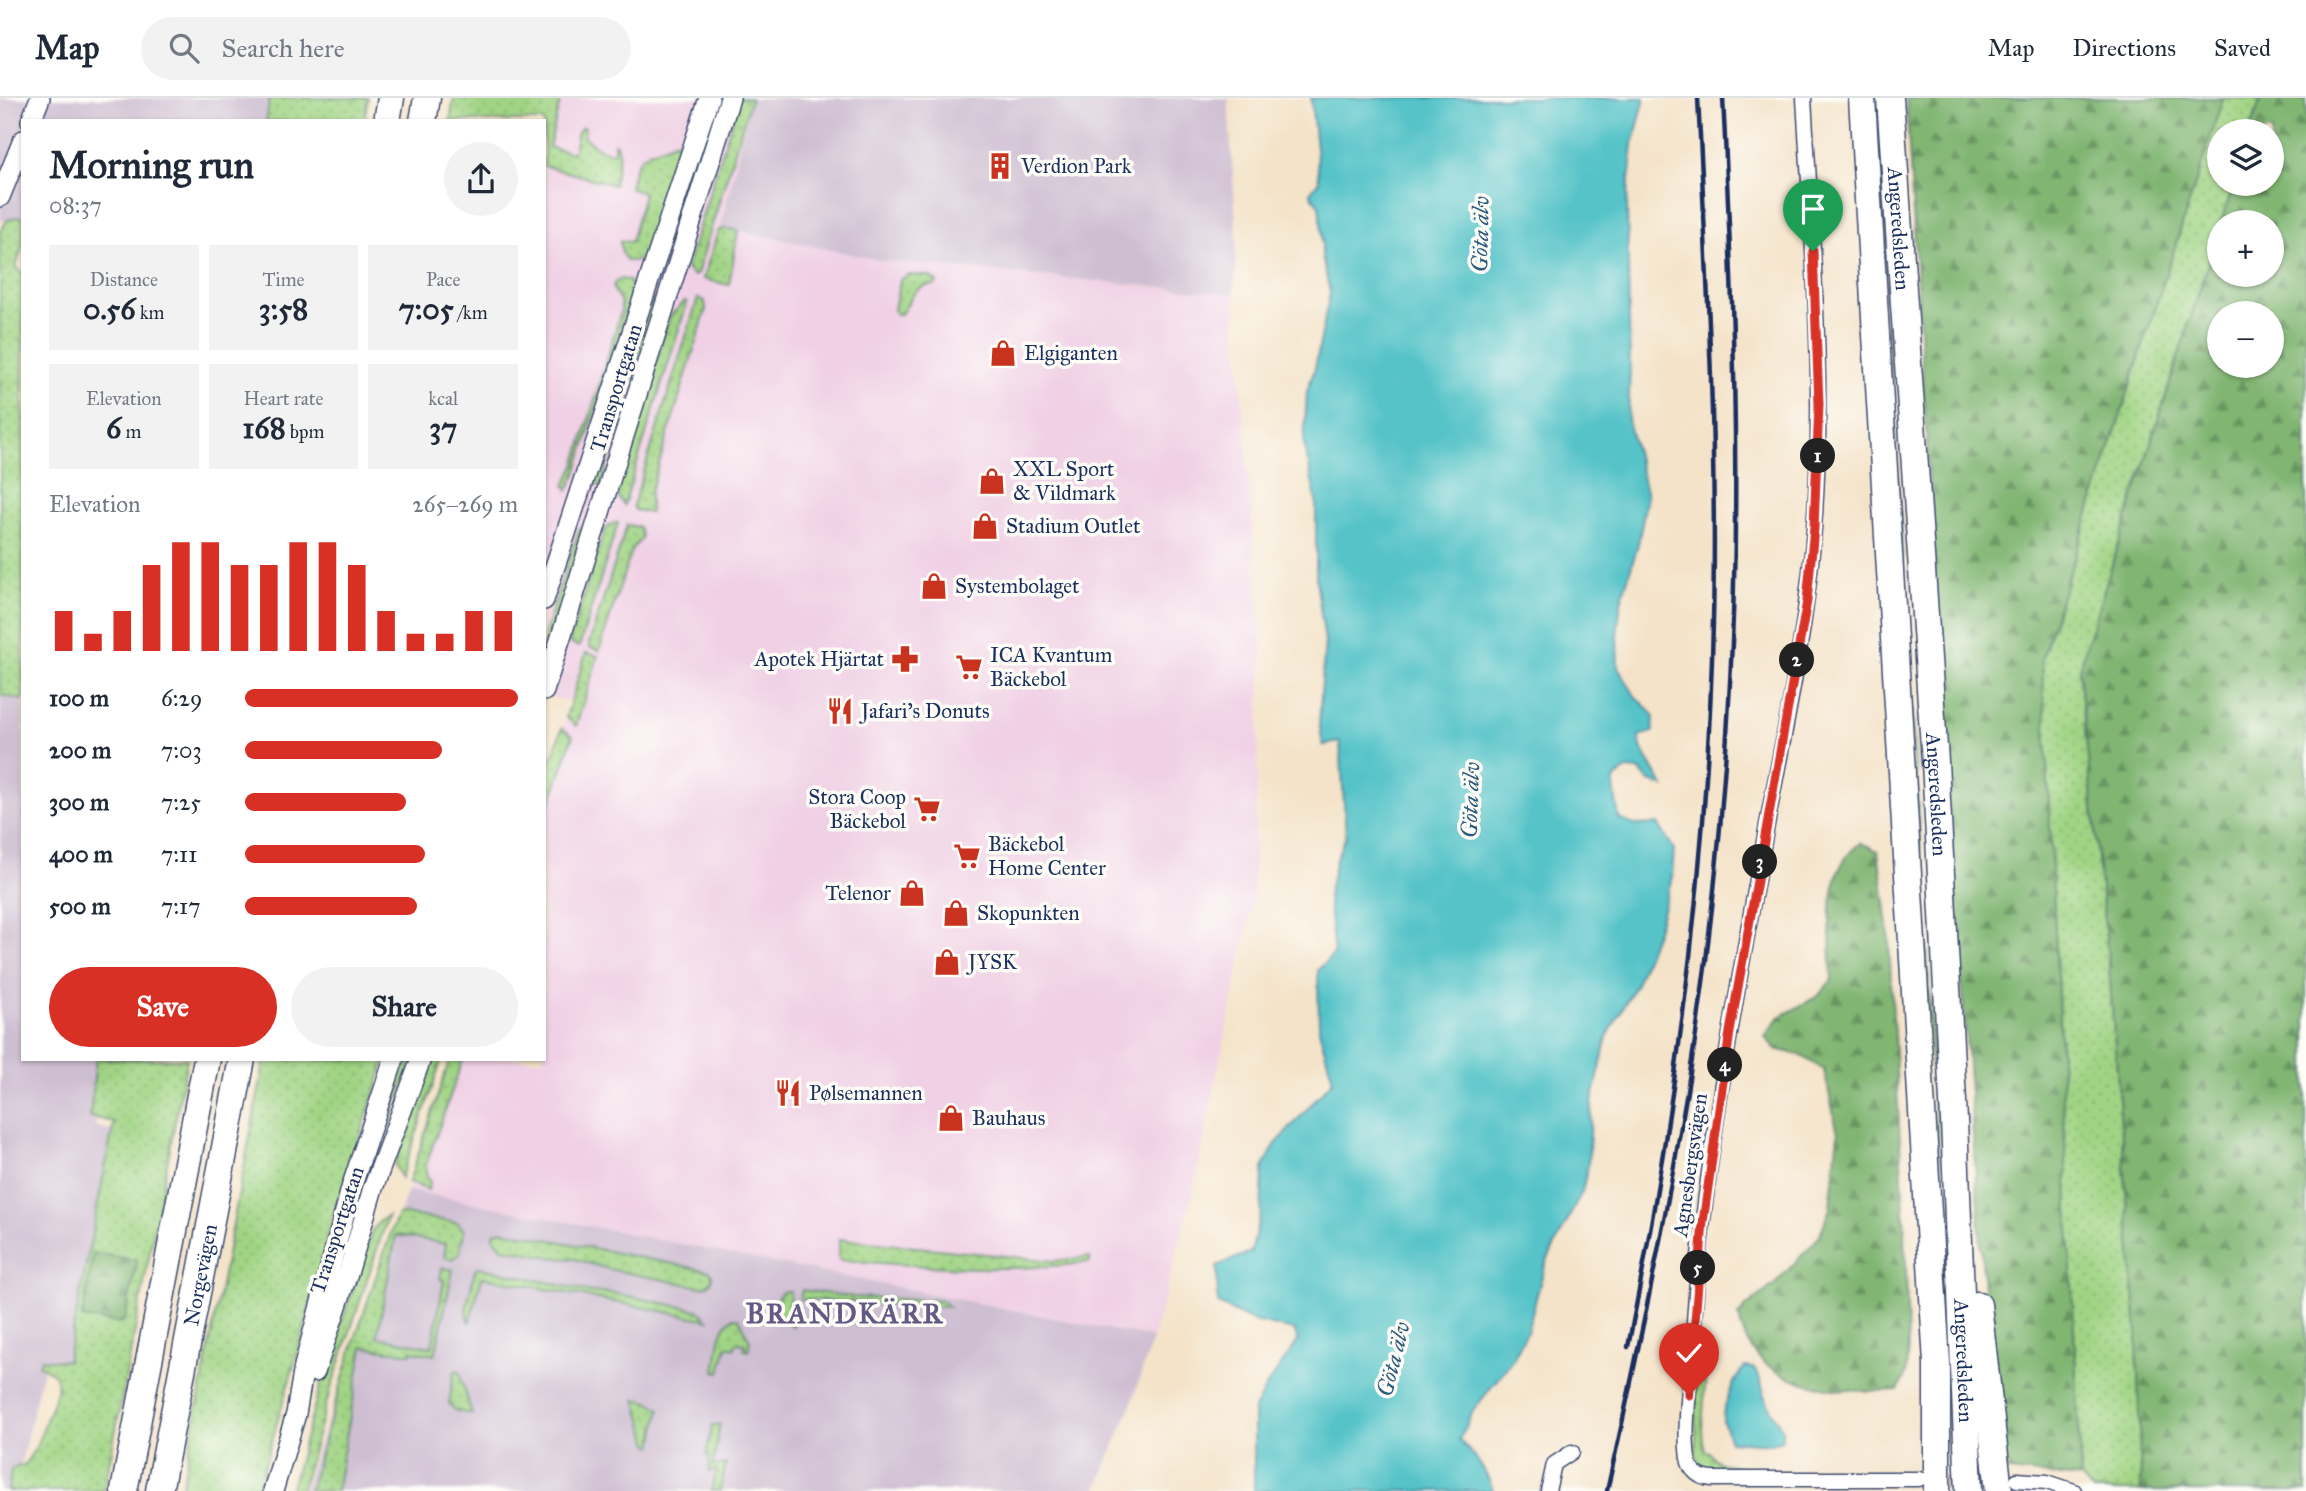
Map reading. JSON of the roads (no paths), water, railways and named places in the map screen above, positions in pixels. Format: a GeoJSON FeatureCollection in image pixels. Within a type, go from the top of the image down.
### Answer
{"type":"FeatureCollection","features":[{"type":"Feature","properties":{"kind":"highway"},"geometry":{"type":"LineString","coordinates":[[387,119],[391,98]]}},
{"type":"Feature","properties":{"kind":"highway"},"geometry":{"type":"LineString","coordinates":[[423,119],[427,98]]}},
{"type":"Feature","properties":{"kind":"highway","name":"Angeredsleden"},"geometry":{"type":"LineString","coordinates":[[1862,98],[1937,1364],[1937,1441],[1928,1485]]}},
{"type":"Feature","properties":{"kind":"highway","name":"Angeredsleden"},"geometry":{"type":"LineString","coordinates":[[1890,98],[1935,762],[1954,1120],[1969,1491]]}},
{"type":"Feature","properties":{"kind":"highway","name":"Norgevägen"},"geometry":{"type":"LineString","coordinates":[[124,1491],[207,1061]]}},
{"type":"Feature","properties":{"kind":"highway","name":"Norgevägen"},"geometry":{"type":"LineString","coordinates":[[159,1491],[242,1061]]}},
{"type":"Feature","properties":{"kind":"highway"},"geometry":{"type":"LineString","coordinates":[[1954,1120],[1965,1162],[2008,1486]]}},
{"type":"Feature","properties":{"kind":"highway"},"geometry":{"type":"LineString","coordinates":[[1937,1364],[1950,1491]]}},
{"type":"Feature","properties":{"kind":"street"},"geometry":{"type":"LineString","coordinates":[[32,119],[40,98]]}},
{"type":"Feature","properties":{"kind":"street","name":"Transportgatan"},"geometry":{"type":"LineString","coordinates":[[546,594],[709,98]]}},
{"type":"Feature","properties":{"kind":"street","name":"Transportgatan"},"geometry":{"type":"LineString","coordinates":[[546,685],[730,98]]}},
{"type":"Feature","properties":{"kind":"street","name":"Agnesbergsvägen"},"geometry":{"type":"LineString","coordinates":[[1804,98],[1819,379],[1814,528],[1805,614],[1730,1032],[1705,1209],[1695,1296],[1688,1455],[1696,1474],[1705,1479],[1928,1485]]}},
{"type":"Feature","properties":{"kind":"street"},"geometry":{"type":"LineString","coordinates":[[0,197],[21,145]]}},
{"type":"Feature","properties":{"kind":"street","name":"Transportgatan"},"geometry":{"type":"LineString","coordinates":[[296,1414],[304,1366],[352,1185],[393,1061]]}},
{"type":"Feature","properties":{"kind":"street","name":"Transportgatan"},"geometry":{"type":"LineString","coordinates":[[273,1491],[296,1414],[316,1368],[372,1191],[420,1061]]}},
{"type":"Feature","properties":{"kind":"street"},"geometry":{"type":"LineString","coordinates":[[1548,1491],[1554,1464],[1572,1451]]}},
{"type":"Feature","properties":{"kind":"street"},"geometry":{"type":"LineString","coordinates":[[2008,1486],[2047,1482],[2074,1491]]}},
{"type":"Feature","properties":{"kind":"water","name":"Göta älv"},"geometry":{"type":"Polygon","coordinates":[[[1311,98],[1645,98],[1633,144],[1627,204],[1630,370],[1628,420],[1647,496],[1638,544],[1621,602],[1617,635],[1618,667],[1635,696],[1654,715],[1653,732],[1639,736],[1641,748],[1664,787],[1648,780],[1639,770],[1626,769],[1613,781],[1619,819],[1634,825],[1658,824],[1674,849],[1672,877],[1658,927],[1636,984],[1607,1037],[1592,1103],[1588,1165],[1582,1192],[1545,1265],[1527,1332],[1513,1359],[1473,1411],[1459,1440],[1479,1463],[1493,1491],[1254,1491],[1254,1409],[1298,1341],[1294,1330],[1253,1321],[1218,1304],[1217,1266],[1251,1252],[1261,1213],[1263,1168],[1275,1145],[1333,1080],[1319,1030],[1318,970],[1334,954],[1328,896],[1336,859],[1346,836],[1340,742],[1323,745],[1319,723],[1325,641],[1316,580],[1316,500],[1304,443],[1307,391],[1315,368],[1330,293],[1322,257],[1319,206],[1310,193],[1319,181],[1311,98]]]}},
{"type":"Feature","properties":{"kind":"water"},"geometry":{"type":"Polygon","coordinates":[[[1745,1367],[1753,1368],[1758,1374],[1769,1407],[1782,1429],[1782,1440],[1771,1444],[1730,1441],[1724,1413],[1727,1399],[1745,1367]]]}},
{"type":"Feature","properties":{"kind":"tunnel"},"geometry":{"type":"LineString","coordinates":[[1931,1479],[2002,1480]]}},
{"type":"Feature","properties":{"kind":"railway"},"geometry":{"type":"LineString","coordinates":[[1628,1347],[1661,1167],[1687,986],[1697,895],[1710,713],[1714,556],[1712,425],[1698,98]]}},
{"type":"Feature","properties":{"kind":"railway"},"geometry":{"type":"LineString","coordinates":[[1607,1491],[1656,1264],[1687,1092],[1708,947],[1721,815],[1728,727],[1735,537],[1733,317],[1723,98]]}},
{"type":"Feature","properties":{"kind":"place","name":"Verdion Park"},"geometry":{"type":"Point","coordinates":[1000,166]}},
{"type":"Feature","properties":{"kind":"place","name":"Elgiganten"},"geometry":{"type":"Point","coordinates":[1003,353]}},
{"type":"Feature","properties":{"kind":"place","name":"XXL Sport & Vildmark"},"geometry":{"type":"Point","coordinates":[992,481]}},
{"type":"Feature","properties":{"kind":"place","name":"Stadium Outlet"},"geometry":{"type":"Point","coordinates":[985,526]}},
{"type":"Feature","properties":{"kind":"place","name":"Systembolaget"},"geometry":{"type":"Point","coordinates":[934,586]}},
{"type":"Feature","properties":{"kind":"place","name":"Apotek Hjärtat"},"geometry":{"type":"Point","coordinates":[905,659]}},
{"type":"Feature","properties":{"kind":"place","name":"ICA Kvantum Bäckebol"},"geometry":{"type":"Point","coordinates":[969,667]}},
{"type":"Feature","properties":{"kind":"place","name":"Jafari's Donuts"},"geometry":{"type":"Point","coordinates":[840,711]}},
{"type":"Feature","properties":{"kind":"place","name":"Stora Coop Bäckebol"},"geometry":{"type":"Point","coordinates":[927,809]}},
{"type":"Feature","properties":{"kind":"place","name":"Bäckebol Home Center"},"geometry":{"type":"Point","coordinates":[967,856]}},
{"type":"Feature","properties":{"kind":"place","name":"Telenor"},"geometry":{"type":"Point","coordinates":[912,893]}},
{"type":"Feature","properties":{"kind":"place","name":"Skopunkten"},"geometry":{"type":"Point","coordinates":[956,913]}},
{"type":"Feature","properties":{"kind":"place","name":"JYSK"},"geometry":{"type":"Point","coordinates":[947,962]}},
{"type":"Feature","properties":{"kind":"place","name":"Pølsemannen"},"geometry":{"type":"Point","coordinates":[788,1093]}},
{"type":"Feature","properties":{"kind":"place","name":"Bauhaus"},"geometry":{"type":"Point","coordinates":[951,1118]}},
{"type":"Feature","properties":{"kind":"district","name":"BRANDKÄRR"},"geometry":{"type":"Point","coordinates":[845,1313]}}]}
